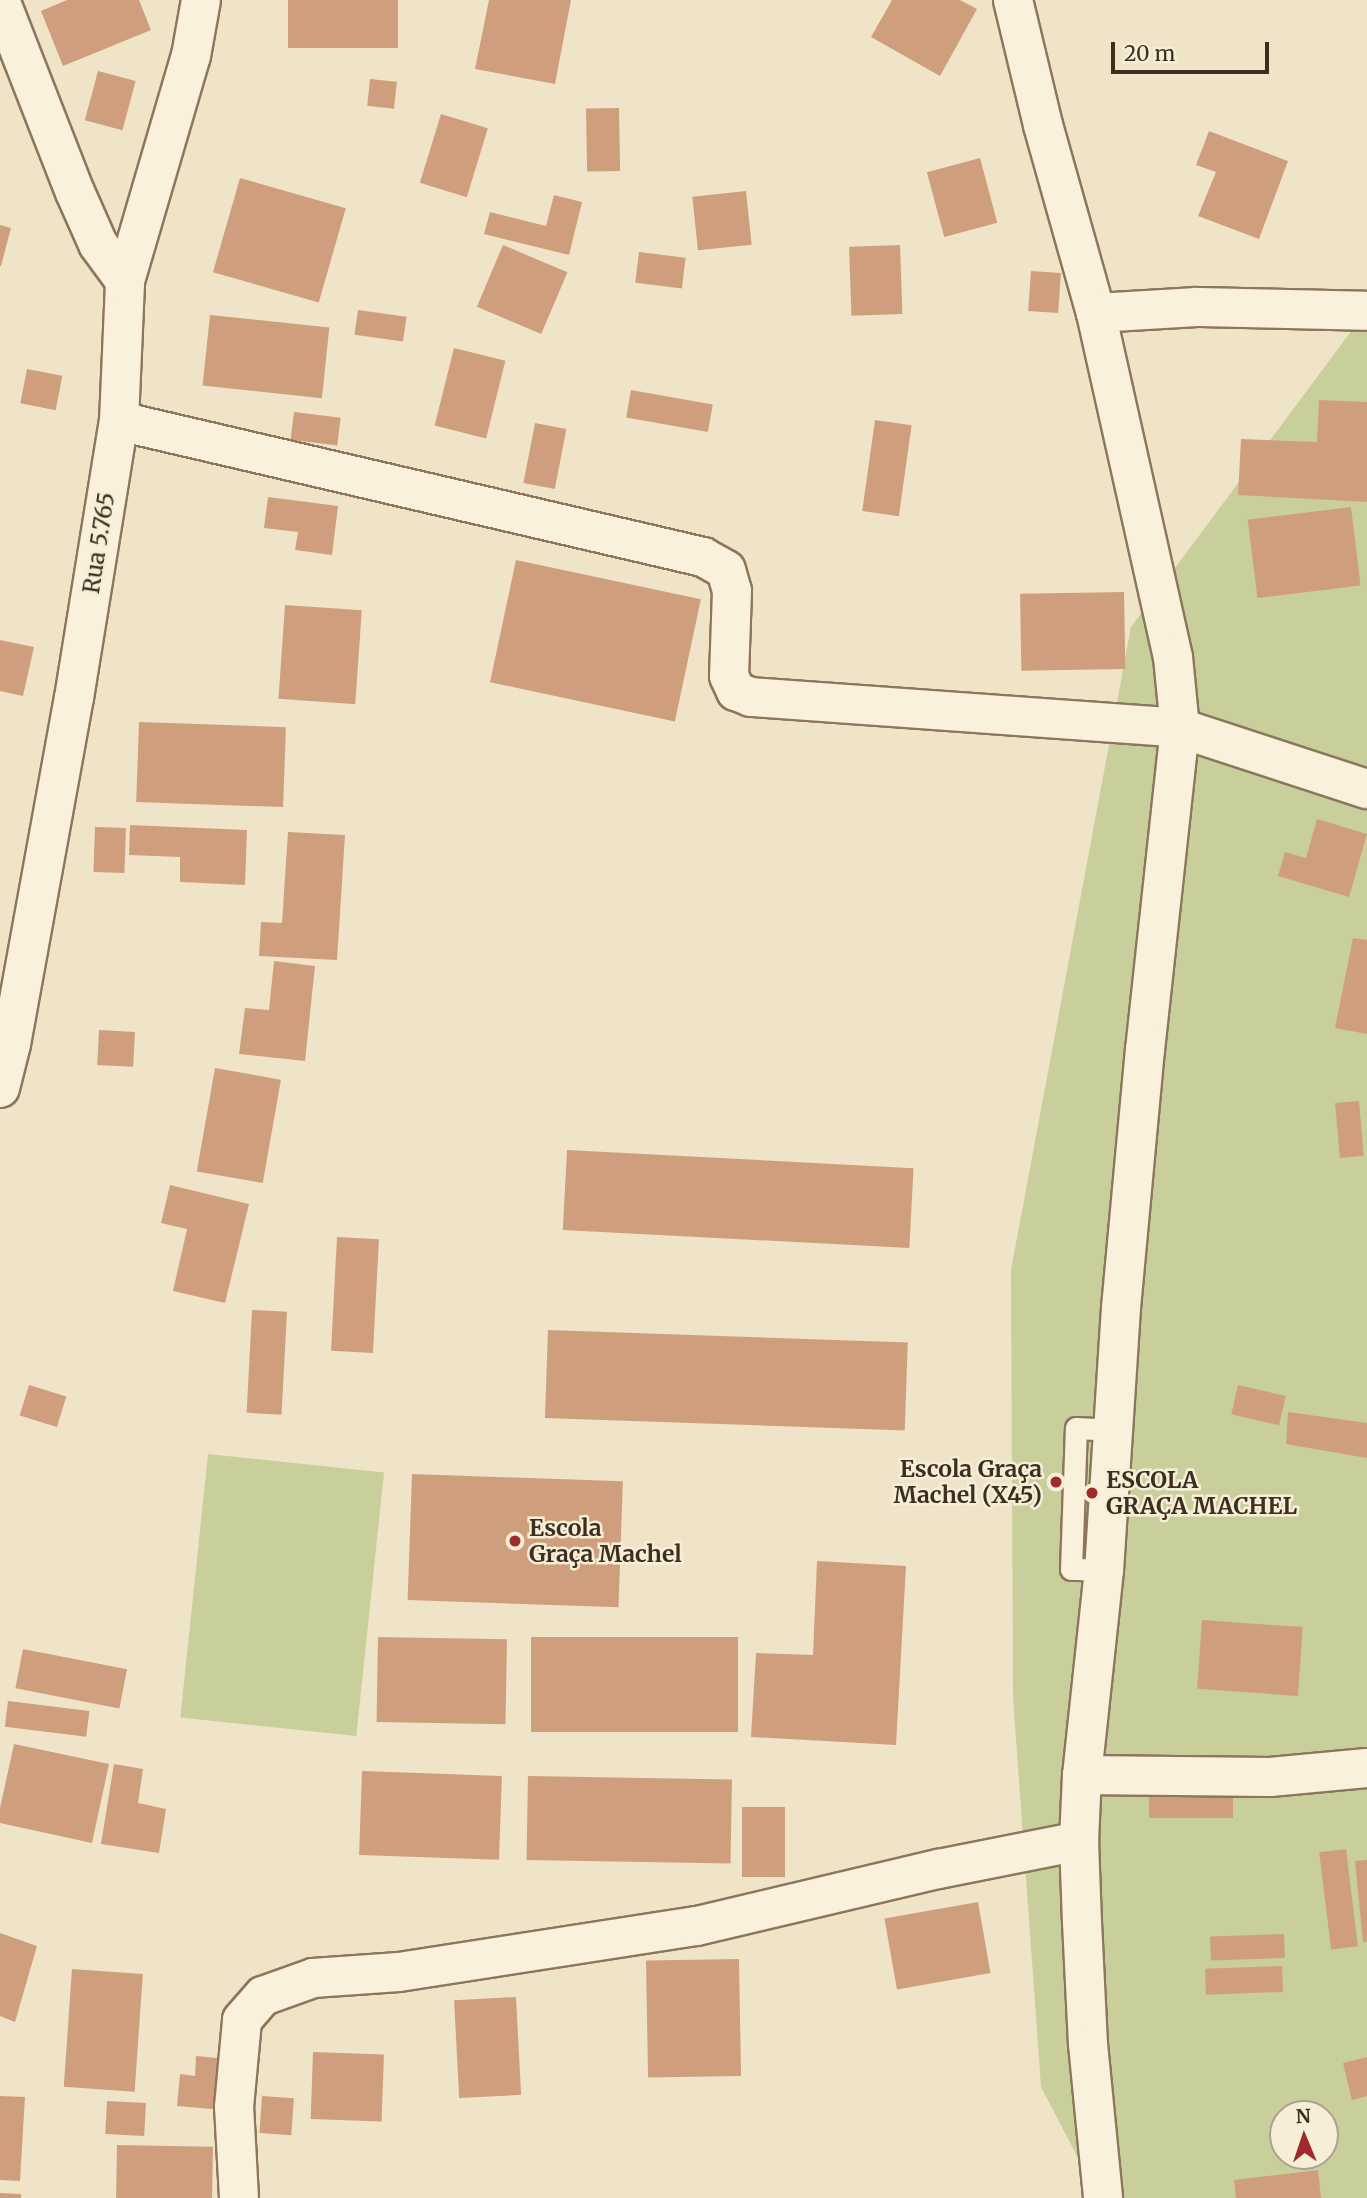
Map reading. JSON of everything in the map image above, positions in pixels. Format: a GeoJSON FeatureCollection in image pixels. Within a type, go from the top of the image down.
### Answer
{"type":"FeatureCollection","features":[{"type":"Feature","properties":{"kind":"street"},"geometry":{"type":"LineString","coordinates":[[0,0],[98,244],[125,281]]}},
{"type":"Feature","properties":{"kind":"street","name":"Rua 5.765"},"geometry":{"type":"LineString","coordinates":[[0,1088],[12,1044],[72,711],[118,421],[125,281],[191,56],[201,0]]}},
{"type":"Feature","properties":{"kind":"street"},"geometry":{"type":"LineString","coordinates":[[1013,0],[1043,125],[1096,313],[1173,657],[1180,728],[1144,1049],[1121,1308],[1104,1570],[1082,1775],[1079,1841],[1088,2045],[1102,2198]]}},
{"type":"Feature","properties":{"kind":"street"},"geometry":{"type":"LineString","coordinates":[[1096,313],[1197,307],[1367,311]]}},
{"type":"Feature","properties":{"kind":"street"},"geometry":{"type":"LineString","coordinates":[[118,421],[703,557],[726,570],[732,591],[729,676],[736,691],[751,697],[1180,728],[1367,789]]}},
{"type":"Feature","properties":{"kind":"street"},"geometry":{"type":"LineString","coordinates":[[1082,1775],[1270,1777],[1367,1768]]}},
{"type":"Feature","properties":{"kind":"street"},"geometry":{"type":"LineString","coordinates":[[239,2198],[234,2107],[242,2020],[263,1996],[313,1978],[399,1972],[697,1926],[939,1869],[1079,1841]]}},
{"type":"Feature","properties":{"kind":"green space"},"geometry":{"type":"Polygon","coordinates":[[[1367,310],[1367,2198],[1099,2198],[1041,2087],[1013,1697],[1011,1270],[1131,627],[1367,310]]]}},
{"type":"Feature","properties":{"kind":"green space"},"geometry":{"type":"Polygon","coordinates":[[[208,1454],[384,1473],[356,1736],[180,1718],[208,1454]]]}},
{"type":"Feature","properties":{"kind":"building"},"geometry":{"type":"Polygon","coordinates":[[[67,0],[139,0],[151,30],[63,66],[41,11],[67,0]]]}},
{"type":"Feature","properties":{"kind":"building"},"geometry":{"type":"Polygon","coordinates":[[[288,0],[398,0],[398,48],[288,48],[288,0]]]}},
{"type":"Feature","properties":{"kind":"building"},"geometry":{"type":"Polygon","coordinates":[[[489,0],[571,0],[555,84],[475,69],[489,0]]]}},
{"type":"Feature","properties":{"kind":"building"},"geometry":{"type":"Polygon","coordinates":[[[892,0],[960,0],[977,9],[940,76],[871,37],[892,0]]]}},
{"type":"Feature","properties":{"kind":"building"},"geometry":{"type":"Polygon","coordinates":[[[98,71],[136,81],[122,130],[85,120],[98,71]]]}},
{"type":"Feature","properties":{"kind":"building"},"geometry":{"type":"Polygon","coordinates":[[[370,79],[397,82],[394,109],[367,106],[370,79]]]}},
{"type":"Feature","properties":{"kind":"building"},"geometry":{"type":"Polygon","coordinates":[[[619,108],[620,171],[587,172],[586,109],[619,108]]]}},
{"type":"Feature","properties":{"kind":"building"},"geometry":{"type":"Polygon","coordinates":[[[441,114],[488,128],[467,197],[420,183],[441,114]]]}},
{"type":"Feature","properties":{"kind":"building"},"geometry":{"type":"Polygon","coordinates":[[[1209,131],[1288,161],[1259,239],[1198,216],[1216,172],[1196,165],[1209,131]]]}},
{"type":"Feature","properties":{"kind":"building"},"geometry":{"type":"Polygon","coordinates":[[[980,158],[997,223],[944,237],[927,172],[980,158]]]}},
{"type":"Feature","properties":{"kind":"building"},"geometry":{"type":"Polygon","coordinates":[[[240,178],[346,208],[319,303],[213,272],[240,178]]]}},
{"type":"Feature","properties":{"kind":"building"},"geometry":{"type":"Polygon","coordinates":[[[746,191],[752,245],[698,250],[692,197],[746,191]]]}},
{"type":"Feature","properties":{"kind":"building"},"geometry":{"type":"Polygon","coordinates":[[[554,195],[582,202],[569,255],[484,234],[490,212],[546,226],[554,195]]]}},
{"type":"Feature","properties":{"kind":"building"},"geometry":{"type":"Polygon","coordinates":[[[0,225],[11,228],[1,266],[0,266],[0,225]]]}},
{"type":"Feature","properties":{"kind":"building"},"geometry":{"type":"Polygon","coordinates":[[[503,245],[567,272],[541,334],[477,307],[503,245]]]}},
{"type":"Feature","properties":{"kind":"building"},"geometry":{"type":"Polygon","coordinates":[[[900,245],[902,314],[851,316],[849,247],[900,245]]]}},
{"type":"Feature","properties":{"kind":"building"},"geometry":{"type":"Polygon","coordinates":[[[639,252],[686,258],[682,288],[635,283],[639,252]]]}},
{"type":"Feature","properties":{"kind":"building"},"geometry":{"type":"Polygon","coordinates":[[[1031,271],[1061,273],[1058,313],[1028,311],[1031,271]]]}},
{"type":"Feature","properties":{"kind":"building"},"geometry":{"type":"Polygon","coordinates":[[[358,310],[407,317],[403,342],[355,335],[358,310]]]}},
{"type":"Feature","properties":{"kind":"building"},"geometry":{"type":"Polygon","coordinates":[[[210,315],[329,328],[322,398],[203,386],[210,315]]]}},
{"type":"Feature","properties":{"kind":"building"},"geometry":{"type":"Polygon","coordinates":[[[454,348],[505,361],[486,438],[435,426],[454,348]]]}},
{"type":"Feature","properties":{"kind":"building"},"geometry":{"type":"Polygon","coordinates":[[[27,369],[62,376],[56,410],[20,403],[27,369]]]}},
{"type":"Feature","properties":{"kind":"building"},"geometry":{"type":"Polygon","coordinates":[[[631,390],[713,404],[708,432],[626,418],[631,390]]]}},
{"type":"Feature","properties":{"kind":"building"},"geometry":{"type":"Polygon","coordinates":[[[1319,400],[1367,402],[1367,502],[1238,495],[1241,439],[1317,442],[1319,400]]]}},
{"type":"Feature","properties":{"kind":"building"},"geometry":{"type":"Polygon","coordinates":[[[294,412],[341,418],[337,446],[291,440],[294,412]]]}},
{"type":"Feature","properties":{"kind":"building"},"geometry":{"type":"Polygon","coordinates":[[[875,420],[912,425],[899,516],[862,511],[875,420]]]}},
{"type":"Feature","properties":{"kind":"building"},"geometry":{"type":"Polygon","coordinates":[[[535,423],[566,429],[555,489],[523,483],[535,423]]]}},
{"type":"Feature","properties":{"kind":"building"},"geometry":{"type":"Polygon","coordinates":[[[268,497],[338,506],[332,555],[295,550],[298,532],[264,528],[268,497]]]}},
{"type":"Feature","properties":{"kind":"building"},"geometry":{"type":"Polygon","coordinates":[[[1351,507],[1361,585],[1257,598],[1248,520],[1351,507]]]}},
{"type":"Feature","properties":{"kind":"building"},"geometry":{"type":"Polygon","coordinates":[[[516,560],[701,599],[675,722],[490,682],[516,560]]]}},
{"type":"Feature","properties":{"kind":"building"},"geometry":{"type":"Polygon","coordinates":[[[1124,592],[1125,669],[1021,671],[1020,594],[1124,592]]]}},
{"type":"Feature","properties":{"kind":"building"},"geometry":{"type":"Polygon","coordinates":[[[285,605],[362,610],[355,704],[278,699],[285,605]]]}},
{"type":"Feature","properties":{"kind":"building"},"geometry":{"type":"Polygon","coordinates":[[[0,640],[34,647],[23,696],[0,691],[0,640]]]}},
{"type":"Feature","properties":{"kind":"building"},"geometry":{"type":"Polygon","coordinates":[[[139,722],[286,727],[283,807],[136,802],[139,722]]]}},
{"type":"Feature","properties":{"kind":"building"},"geometry":{"type":"Polygon","coordinates":[[[1317,819],[1367,834],[1349,897],[1278,876],[1285,852],[1306,858],[1317,819]]]}},
{"type":"Feature","properties":{"kind":"building"},"geometry":{"type":"Polygon","coordinates":[[[130,825],[247,830],[245,885],[180,882],[180,857],[129,855],[130,825]]]}},
{"type":"Feature","properties":{"kind":"building"},"geometry":{"type":"Polygon","coordinates":[[[95,827],[126,828],[124,873],[93,872],[95,827]]]}},
{"type":"Feature","properties":{"kind":"building"},"geometry":{"type":"Polygon","coordinates":[[[288,832],[345,835],[337,960],[259,956],[261,922],[282,923],[288,832]]]}},
{"type":"Feature","properties":{"kind":"building"},"geometry":{"type":"Polygon","coordinates":[[[1353,938],[1367,940],[1367,1034],[1335,1028],[1353,938]]]}},
{"type":"Feature","properties":{"kind":"building"},"geometry":{"type":"Polygon","coordinates":[[[274,961],[315,966],[305,1061],[239,1054],[245,1008],[269,1010],[274,961]]]}},
{"type":"Feature","properties":{"kind":"building"},"geometry":{"type":"Polygon","coordinates":[[[99,1030],[135,1032],[133,1067],[97,1065],[99,1030]]]}},
{"type":"Feature","properties":{"kind":"building"},"geometry":{"type":"Polygon","coordinates":[[[215,1068],[281,1080],[263,1183],[197,1171],[215,1068]]]}},
{"type":"Feature","properties":{"kind":"building"},"geometry":{"type":"Polygon","coordinates":[[[1359,1101],[1364,1156],[1340,1158],[1335,1103],[1359,1101]]]}},
{"type":"Feature","properties":{"kind":"building"},"geometry":{"type":"Polygon","coordinates":[[[567,1150],[914,1168],[909,1248],[563,1230],[567,1150]]]}},
{"type":"Feature","properties":{"kind":"building"},"geometry":{"type":"Polygon","coordinates":[[[170,1185],[249,1204],[225,1303],[173,1291],[187,1229],[161,1223],[170,1185]]]}},
{"type":"Feature","properties":{"kind":"building"},"geometry":{"type":"Polygon","coordinates":[[[337,1237],[379,1239],[373,1353],[331,1351],[337,1237]]]}},
{"type":"Feature","properties":{"kind":"building"},"geometry":{"type":"Polygon","coordinates":[[[252,1310],[287,1312],[282,1415],[247,1413],[252,1310]]]}},
{"type":"Feature","properties":{"kind":"building"},"geometry":{"type":"Polygon","coordinates":[[[548,1330],[908,1343],[905,1431],[545,1418],[548,1330]]]}},
{"type":"Feature","properties":{"kind":"building"},"geometry":{"type":"Polygon","coordinates":[[[29,1385],[66,1396],[57,1427],[20,1416],[29,1385]]]}},
{"type":"Feature","properties":{"kind":"building"},"geometry":{"type":"Polygon","coordinates":[[[1238,1385],[1286,1396],[1279,1425],[1231,1414],[1238,1385]]]}},
{"type":"Feature","properties":{"kind":"building"},"geometry":{"type":"Polygon","coordinates":[[[1288,1412],[1367,1423],[1367,1458],[1286,1444],[1288,1412]]]}},
{"type":"Feature","properties":{"kind":"building","name":"Escola Graça Machel"},"geometry":{"type":"Polygon","coordinates":[[[412,1474],[623,1481],[618,1607],[408,1600],[412,1474]]]}},
{"type":"Feature","properties":{"kind":"building"},"geometry":{"type":"Polygon","coordinates":[[[817,1561],[906,1566],[896,1745],[751,1737],[756,1653],[813,1655],[817,1561]]]}},
{"type":"Feature","properties":{"kind":"building"},"geometry":{"type":"Polygon","coordinates":[[[1202,1620],[1303,1627],[1298,1696],[1197,1689],[1202,1620]]]}},
{"type":"Feature","properties":{"kind":"building"},"geometry":{"type":"Polygon","coordinates":[[[378,1637],[507,1639],[505,1724],[377,1722],[378,1637]]]}},
{"type":"Feature","properties":{"kind":"building"},"geometry":{"type":"Polygon","coordinates":[[[531,1637],[738,1637],[738,1732],[531,1732],[531,1637]]]}},
{"type":"Feature","properties":{"kind":"building"},"geometry":{"type":"Polygon","coordinates":[[[23,1649],[127,1669],[119,1708],[15,1688],[23,1649]]]}},
{"type":"Feature","properties":{"kind":"building"},"geometry":{"type":"Polygon","coordinates":[[[8,1701],[89,1711],[86,1737],[5,1727],[8,1701]]]}},
{"type":"Feature","properties":{"kind":"building"},"geometry":{"type":"Polygon","coordinates":[[[14,1744],[109,1764],[92,1843],[0,1823],[0,1808],[14,1744]]]}},
{"type":"Feature","properties":{"kind":"building"},"geometry":{"type":"Polygon","coordinates":[[[114,1764],[143,1769],[138,1803],[166,1809],[159,1853],[101,1844],[114,1764]]]}},
{"type":"Feature","properties":{"kind":"building"},"geometry":{"type":"Polygon","coordinates":[[[362,1771],[502,1776],[499,1860],[359,1855],[362,1771]]]}},
{"type":"Feature","properties":{"kind":"building"},"geometry":{"type":"Polygon","coordinates":[[[528,1776],[732,1780],[731,1864],[527,1860],[528,1776]]]}},
{"type":"Feature","properties":{"kind":"building"},"geometry":{"type":"Polygon","coordinates":[[[1149,1787],[1233,1787],[1233,1818],[1149,1818],[1149,1787]]]}},
{"type":"Feature","properties":{"kind":"building"},"geometry":{"type":"Polygon","coordinates":[[[742,1807],[785,1807],[785,1877],[742,1877],[742,1807]]]}},
{"type":"Feature","properties":{"kind":"building"},"geometry":{"type":"Polygon","coordinates":[[[1346,1849],[1358,1946],[1331,1950],[1319,1852],[1346,1849]]]}},
{"type":"Feature","properties":{"kind":"building"},"geometry":{"type":"Polygon","coordinates":[[[1367,1860],[1367,1942],[1363,1942],[1355,1861],[1367,1860]]]}},
{"type":"Feature","properties":{"kind":"building"},"geometry":{"type":"Polygon","coordinates":[[[978,1902],[991,1973],[897,1989],[884,1918],[978,1902]]]}},
{"type":"Feature","properties":{"kind":"building"},"geometry":{"type":"Polygon","coordinates":[[[0,1933],[37,1946],[15,2022],[0,2016],[0,1933]]]}},
{"type":"Feature","properties":{"kind":"building"},"geometry":{"type":"Polygon","coordinates":[[[1284,1934],[1285,1958],[1211,1961],[1210,1937],[1284,1934]]]}},
{"type":"Feature","properties":{"kind":"building"},"geometry":{"type":"Polygon","coordinates":[[[739,1959],[741,2076],[648,2078],[646,1961],[739,1959]]]}},
{"type":"Feature","properties":{"kind":"building"},"geometry":{"type":"Polygon","coordinates":[[[1282,1966],[1283,1992],[1206,1995],[1205,1969],[1282,1966]]]}},
{"type":"Feature","properties":{"kind":"building"},"geometry":{"type":"Polygon","coordinates":[[[72,1969],[143,1974],[135,2092],[64,2087],[72,1969]]]}},
{"type":"Feature","properties":{"kind":"building"},"geometry":{"type":"Polygon","coordinates":[[[516,1997],[521,2095],[459,2098],[454,2000],[516,1997]]]}},
{"type":"Feature","properties":{"kind":"building"},"geometry":{"type":"Polygon","coordinates":[[[313,2052],[384,2054],[382,2121],[311,2119],[313,2052]]]}},
{"type":"Feature","properties":{"kind":"building"},"geometry":{"type":"Polygon","coordinates":[[[196,2056],[226,2059],[223,2110],[177,2106],[180,2074],[195,2076],[196,2056]]]}},
{"type":"Feature","properties":{"kind":"building"},"geometry":{"type":"Polygon","coordinates":[[[1367,2057],[1367,2096],[1352,2100],[1343,2063],[1367,2057]]]}},
{"type":"Feature","properties":{"kind":"building"},"geometry":{"type":"Polygon","coordinates":[[[0,2096],[25,2097],[20,2181],[0,2180],[0,2096]]]}},
{"type":"Feature","properties":{"kind":"building"},"geometry":{"type":"Polygon","coordinates":[[[262,2096],[294,2098],[291,2135],[259,2133],[262,2096]]]}},
{"type":"Feature","properties":{"kind":"building"},"geometry":{"type":"Polygon","coordinates":[[[107,2101],[146,2103],[144,2136],[105,2134],[107,2101]]]}},
{"type":"Feature","properties":{"kind":"building"},"geometry":{"type":"Polygon","coordinates":[[[117,2145],[213,2147],[212,2198],[116,2198],[117,2145]]]}},
{"type":"Feature","properties":{"kind":"building"},"geometry":{"type":"Polygon","coordinates":[[[1318,2170],[1321,2198],[1236,2198],[1234,2180],[1318,2170]]]}},
{"type":"Feature","properties":{"kind":"building"},"geometry":{"type":"Polygon","coordinates":[[[0,2193],[21,2194],[21,2198],[0,2198],[0,2193]]]}},
{"type":"Feature","properties":{"kind":"place","name":"Escola Graça Machel (X45)"},"geometry":{"type":"Point","coordinates":[1056,1482]}},
{"type":"Feature","properties":{"kind":"place","name":"ESCOLA GRAÇA MACHEL"},"geometry":{"type":"Point","coordinates":[1092,1493]}},
{"type":"Feature","properties":{"kind":"place","name":"Escola Graça Machel"},"geometry":{"type":"Point","coordinates":[515,1541]}}]}
